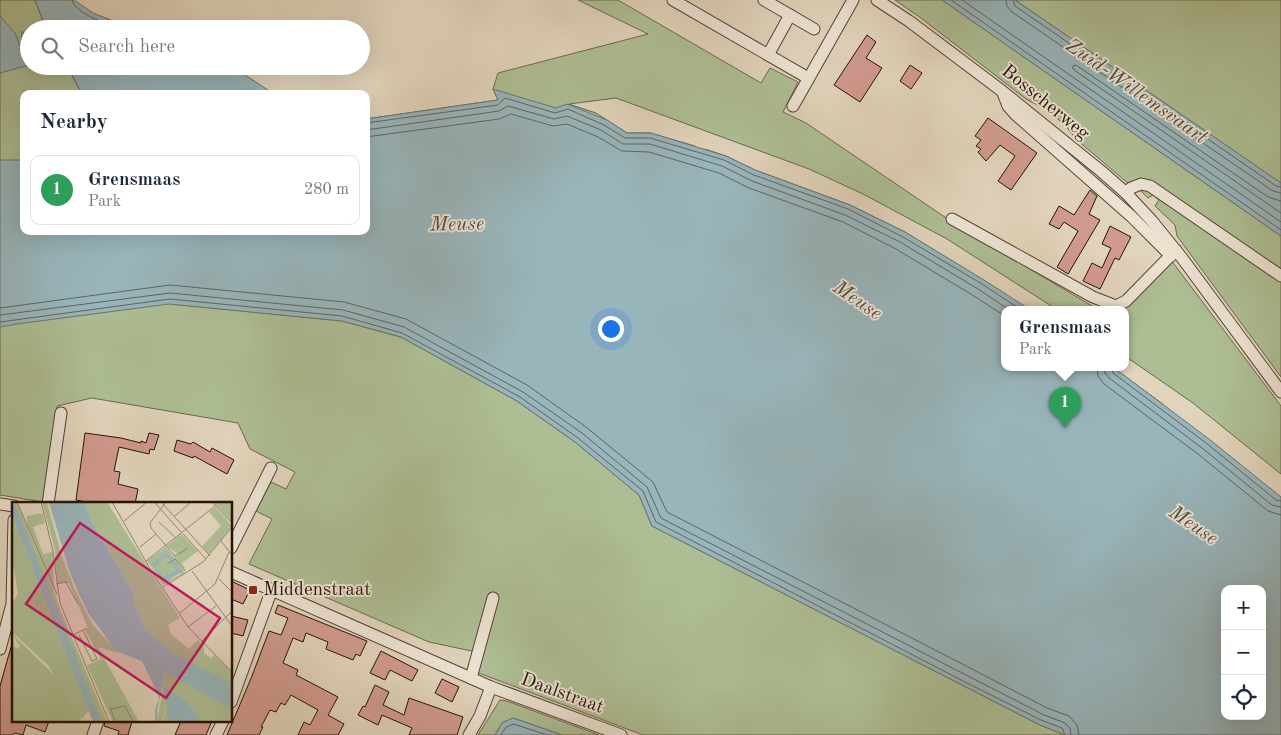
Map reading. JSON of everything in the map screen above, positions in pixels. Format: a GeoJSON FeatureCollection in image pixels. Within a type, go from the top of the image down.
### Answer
{"type":"FeatureCollection","features":[{"type":"Feature","properties":{"kind":"street"},"geometry":{"type":"LineString","coordinates":[[673,0],[808,78]]}},
{"type":"Feature","properties":{"kind":"street"},"geometry":{"type":"LineString","coordinates":[[764,0],[814,29]]}},
{"type":"Feature","properties":{"kind":"street"},"geometry":{"type":"LineString","coordinates":[[793,106],[853,0]]}},
{"type":"Feature","properties":{"kind":"street","name":"Bosscherweg"},"geometry":{"type":"LineString","coordinates":[[877,0],[909,21],[1002,92],[1126,193],[1152,220],[1173,253],[1281,392]]}},
{"type":"Feature","properties":{"kind":"street"},"geometry":{"type":"LineString","coordinates":[[768,55],[790,15]]}},
{"type":"Feature","properties":{"kind":"street"},"geometry":{"type":"LineString","coordinates":[[952,219],[1093,297],[1116,306],[1126,302],[1173,253],[1015,114],[1008,106],[1002,92]]}},
{"type":"Feature","properties":{"kind":"street"},"geometry":{"type":"LineString","coordinates":[[1126,193],[1131,188],[1141,184],[1150,186],[1281,276]]}},
{"type":"Feature","properties":{"kind":"street"},"geometry":{"type":"LineString","coordinates":[[48,502],[61,413]]}},
{"type":"Feature","properties":{"kind":"street"},"geometry":{"type":"LineString","coordinates":[[232,546],[272,468]]}},
{"type":"Feature","properties":{"kind":"street"},"geometry":{"type":"LineString","coordinates":[[232,572],[491,687],[480,716],[469,735]]}},
{"type":"Feature","properties":{"kind":"street"},"geometry":{"type":"LineString","coordinates":[[232,699],[272,589]]}},
{"type":"Feature","properties":{"kind":"street"},"geometry":{"type":"LineString","coordinates":[[471,678],[493,598]]}},
{"type":"Feature","properties":{"kind":"street"},"geometry":{"type":"LineString","coordinates":[[0,649],[12,604]]}},
{"type":"Feature","properties":{"kind":"street","name":"Daalstraat"},"geometry":{"type":"LineString","coordinates":[[491,687],[621,735]]}},
{"type":"Feature","properties":{"kind":"street"},"geometry":{"type":"LineString","coordinates":[[93,735],[98,722]]}},
{"type":"Feature","properties":{"kind":"street"},"geometry":{"type":"LineString","coordinates":[[216,735],[222,722]]}},
{"type":"Feature","properties":{"kind":"green space"},"geometry":{"type":"Polygon","coordinates":[[[0,0],[35,0],[43,20],[20,20],[20,75],[72,75],[80,90],[20,90],[20,235],[370,235],[370,118],[498,100],[493,89],[498,73],[648,34],[578,0],[618,0],[761,83],[770,68],[798,82],[783,112],[806,123],[958,226],[1092,306],[1051,306],[947,239],[863,194],[809,169],[616,98],[569,104],[596,113],[627,133],[650,133],[695,146],[694,148],[704,151],[705,149],[726,156],[755,170],[850,205],[905,232],[1007,295],[1005,306],[1001,306],[1001,371],[1117,371],[1160,402],[1281,503],[1281,735],[1266,720],[1266,585],[1221,585],[1221,587],[836,359],[172,304],[342,321],[401,337],[517,401],[575,442],[639,495],[652,526],[1040,725],[1065,735],[643,735],[476,672],[481,653],[429,642],[249,564],[272,519],[256,511],[271,482],[286,489],[295,472],[250,449],[238,423],[92,398],[57,406],[43,502],[0,495],[0,0]]]}},
{"type":"Feature","properties":{"kind":"green space"},"geometry":{"type":"Polygon","coordinates":[[[895,0],[942,0],[1281,236],[1281,274],[1154,185],[1130,185],[1077,140],[1064,124],[1045,109],[1026,99],[895,0]]]}},
{"type":"Feature","properties":{"kind":"green space"},"geometry":{"type":"Polygon","coordinates":[[[1015,0],[1281,0],[1281,183],[1273,178],[1015,0]]]}},
{"type":"Feature","properties":{"kind":"green space"},"geometry":{"type":"Polygon","coordinates":[[[1137,187],[1148,187],[1281,281],[1281,377],[1177,236],[1175,225],[1155,206],[1159,200],[1153,195],[1148,198],[1137,187]]]}},
{"type":"Feature","properties":{"kind":"green space"},"geometry":{"type":"Polygon","coordinates":[[[1171,260],[1281,406],[1281,474],[1193,403],[1129,359],[1129,306],[1125,306],[1171,260]]]}},
{"type":"Feature","properties":{"kind":"green space"},"geometry":{"type":"Polygon","coordinates":[[[500,700],[599,735],[562,735],[513,718],[502,723],[495,735],[478,735],[500,700]]]}},
{"type":"Feature","properties":{"kind":"water"},"geometry":{"type":"Polygon","coordinates":[[[35,0],[74,0],[93,13],[110,20],[43,20],[35,0]]]}},
{"type":"Feature","properties":{"kind":"water","name":"Zuid-Willemsvaart"},"geometry":{"type":"Polygon","coordinates":[[[942,0],[1015,0],[1281,183],[1281,236],[942,0]]]}},
{"type":"Feature","properties":{"kind":"water"},"geometry":{"type":"Polygon","coordinates":[[[0,16],[15,33],[20,46],[20,67],[0,73],[0,16]]]}},
{"type":"Feature","properties":{"kind":"water"},"geometry":{"type":"Polygon","coordinates":[[[72,75],[245,75],[268,90],[80,90],[72,75]]]}},
{"type":"Feature","properties":{"kind":"water","name":"Meuse"},"geometry":{"type":"Polygon","coordinates":[[[493,89],[556,108],[567,104],[607,120],[627,133],[651,133],[726,156],[755,170],[850,205],[905,232],[1024,306],[1001,306],[1001,371],[1118,371],[1209,439],[1281,497],[1281,735],[1065,735],[1040,725],[652,526],[639,495],[575,442],[517,401],[401,337],[342,321],[169,304],[0,327],[0,160],[20,160],[20,235],[370,235],[370,118],[498,100],[493,89]]]}},
{"type":"Feature","properties":{"kind":"water"},"geometry":{"type":"Polygon","coordinates":[[[513,718],[562,735],[495,735],[502,723],[513,718]]]}},
{"type":"Feature","properties":{"kind":"building"},"geometry":{"type":"Polygon","coordinates":[[[867,35],[876,42],[866,58],[882,68],[860,102],[834,85],[867,35]]]}},
{"type":"Feature","properties":{"kind":"building"},"geometry":{"type":"Polygon","coordinates":[[[910,65],[922,73],[911,89],[900,81],[910,65]]]}},
{"type":"Feature","properties":{"kind":"building"},"geometry":{"type":"Polygon","coordinates":[[[988,118],[1037,153],[1011,190],[998,181],[1015,156],[1000,145],[986,161],[978,152],[981,149],[976,146],[981,140],[975,136],[988,118]]]}},
{"type":"Feature","properties":{"kind":"building"},"geometry":{"type":"Polygon","coordinates":[[[1090,190],[1097,196],[1089,214],[1100,220],[1068,274],[1057,267],[1078,231],[1064,222],[1059,229],[1049,224],[1059,206],[1074,215],[1090,190]]]}},
{"type":"Feature","properties":{"kind":"building"},"geometry":{"type":"Polygon","coordinates":[[[1110,226],[1131,237],[1119,260],[1115,258],[1100,289],[1083,281],[1092,263],[1102,268],[1111,248],[1102,244],[1110,226]]]}},
{"type":"Feature","properties":{"kind":"building"},"geometry":{"type":"Polygon","coordinates":[[[85,433],[141,443],[141,441],[146,443],[149,433],[159,435],[154,450],[150,449],[149,454],[119,447],[114,471],[120,472],[118,484],[138,489],[135,502],[86,502],[76,500],[85,433]]]}},
{"type":"Feature","properties":{"kind":"building"},"geometry":{"type":"Polygon","coordinates":[[[177,440],[191,444],[193,442],[210,452],[212,448],[234,460],[227,474],[194,456],[193,458],[174,451],[177,440]]]}},
{"type":"Feature","properties":{"kind":"building"},"geometry":{"type":"Polygon","coordinates":[[[232,581],[250,590],[243,604],[232,599],[232,581]]]}},
{"type":"Feature","properties":{"kind":"building"},"geometry":{"type":"Polygon","coordinates":[[[278,605],[367,641],[360,656],[356,654],[353,660],[326,649],[328,642],[306,633],[303,642],[293,638],[283,663],[298,670],[296,675],[338,697],[328,715],[344,724],[338,735],[298,735],[304,722],[310,725],[318,710],[291,695],[285,705],[281,703],[276,712],[270,710],[259,735],[227,735],[269,631],[281,635],[288,618],[275,613],[278,605]]]}},
{"type":"Feature","properties":{"kind":"building"},"geometry":{"type":"Polygon","coordinates":[[[232,616],[248,620],[243,636],[232,633],[232,616]]]}},
{"type":"Feature","properties":{"kind":"building"},"geometry":{"type":"Polygon","coordinates":[[[12,647],[12,722],[49,722],[45,732],[26,725],[23,735],[15,733],[12,735],[0,735],[0,686],[12,647]]]}},
{"type":"Feature","properties":{"kind":"building"},"geometry":{"type":"Polygon","coordinates":[[[381,651],[418,670],[412,681],[390,670],[385,680],[370,673],[381,651]]]}},
{"type":"Feature","properties":{"kind":"building"},"geometry":{"type":"Polygon","coordinates":[[[442,679],[459,687],[452,702],[435,693],[442,679]]]}},
{"type":"Feature","properties":{"kind":"building"},"geometry":{"type":"Polygon","coordinates":[[[375,685],[389,692],[383,705],[404,715],[409,698],[463,717],[457,735],[409,735],[412,728],[382,715],[378,725],[358,715],[363,706],[365,707],[375,685]]]}},
{"type":"Feature","properties":{"kind":"building"},"geometry":{"type":"Polygon","coordinates":[[[105,722],[132,722],[128,735],[118,735],[119,731],[104,726],[105,722]]]}},
{"type":"Feature","properties":{"kind":"building"},"geometry":{"type":"Polygon","coordinates":[[[181,722],[212,722],[206,735],[175,735],[181,722]]]}},
{"type":"Feature","properties":{"kind":"place","name":"Grensmaas"},"geometry":{"type":"Point","coordinates":[1065,428]}},
{"type":"Feature","properties":{"kind":"place","name":"Middenstraat"},"geometry":{"type":"Point","coordinates":[253,590]}}]}
